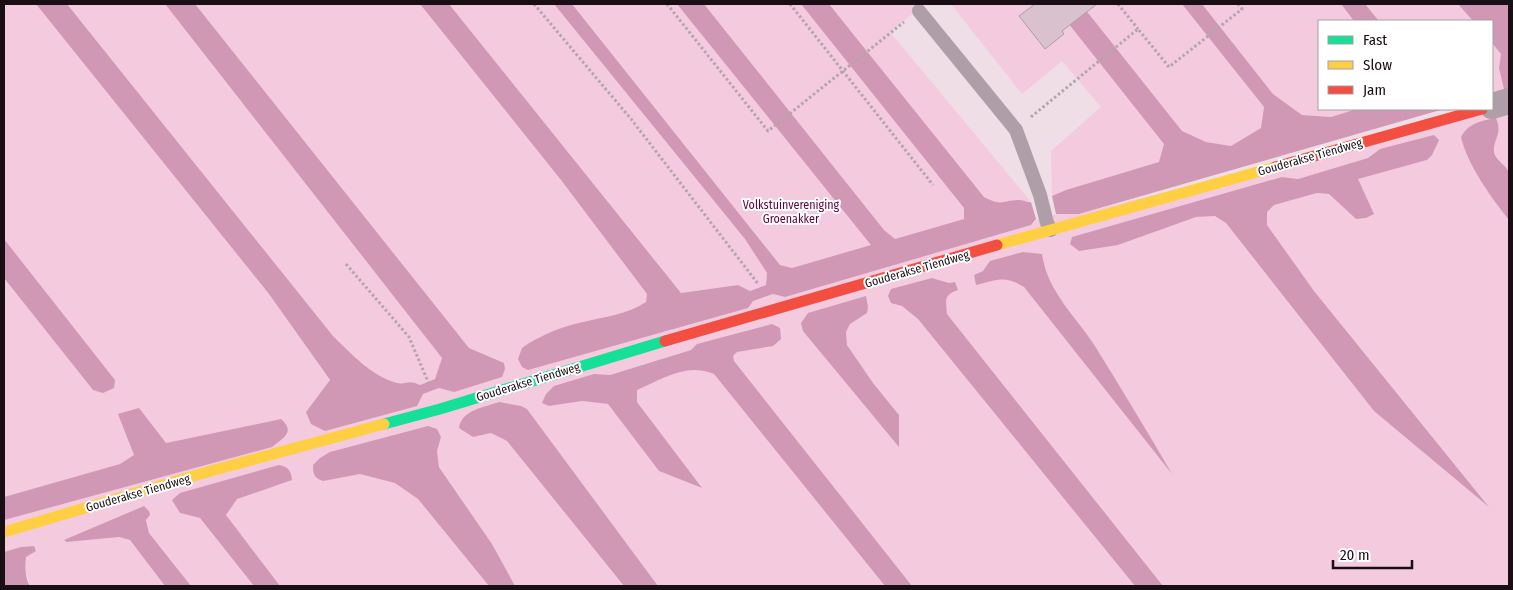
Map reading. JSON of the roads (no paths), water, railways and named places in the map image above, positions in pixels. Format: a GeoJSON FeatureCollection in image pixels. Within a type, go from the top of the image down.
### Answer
{"type":"FeatureCollection","features":[{"type":"Feature","properties":{"kind":"street"},"geometry":{"type":"LineString","coordinates":[[1493,106],[1509,101]]}},
{"type":"Feature","properties":{"kind":"street","name":"Gouderakse Tiendweg"},"geometry":{"type":"LineString","coordinates":[[4,532],[207,472],[440,409],[1049,227],[1478,110]]}},
{"type":"Feature","properties":{"kind":"lane"},"geometry":{"type":"LineString","coordinates":[[919,11],[1016,130],[1040,195],[1049,227]]}},
{"type":"Feature","properties":{"kind":"park label","name":"Volkstuinvereniging Groenakker"},"geometry":{"type":"Point","coordinates":[791,212]}}]}
